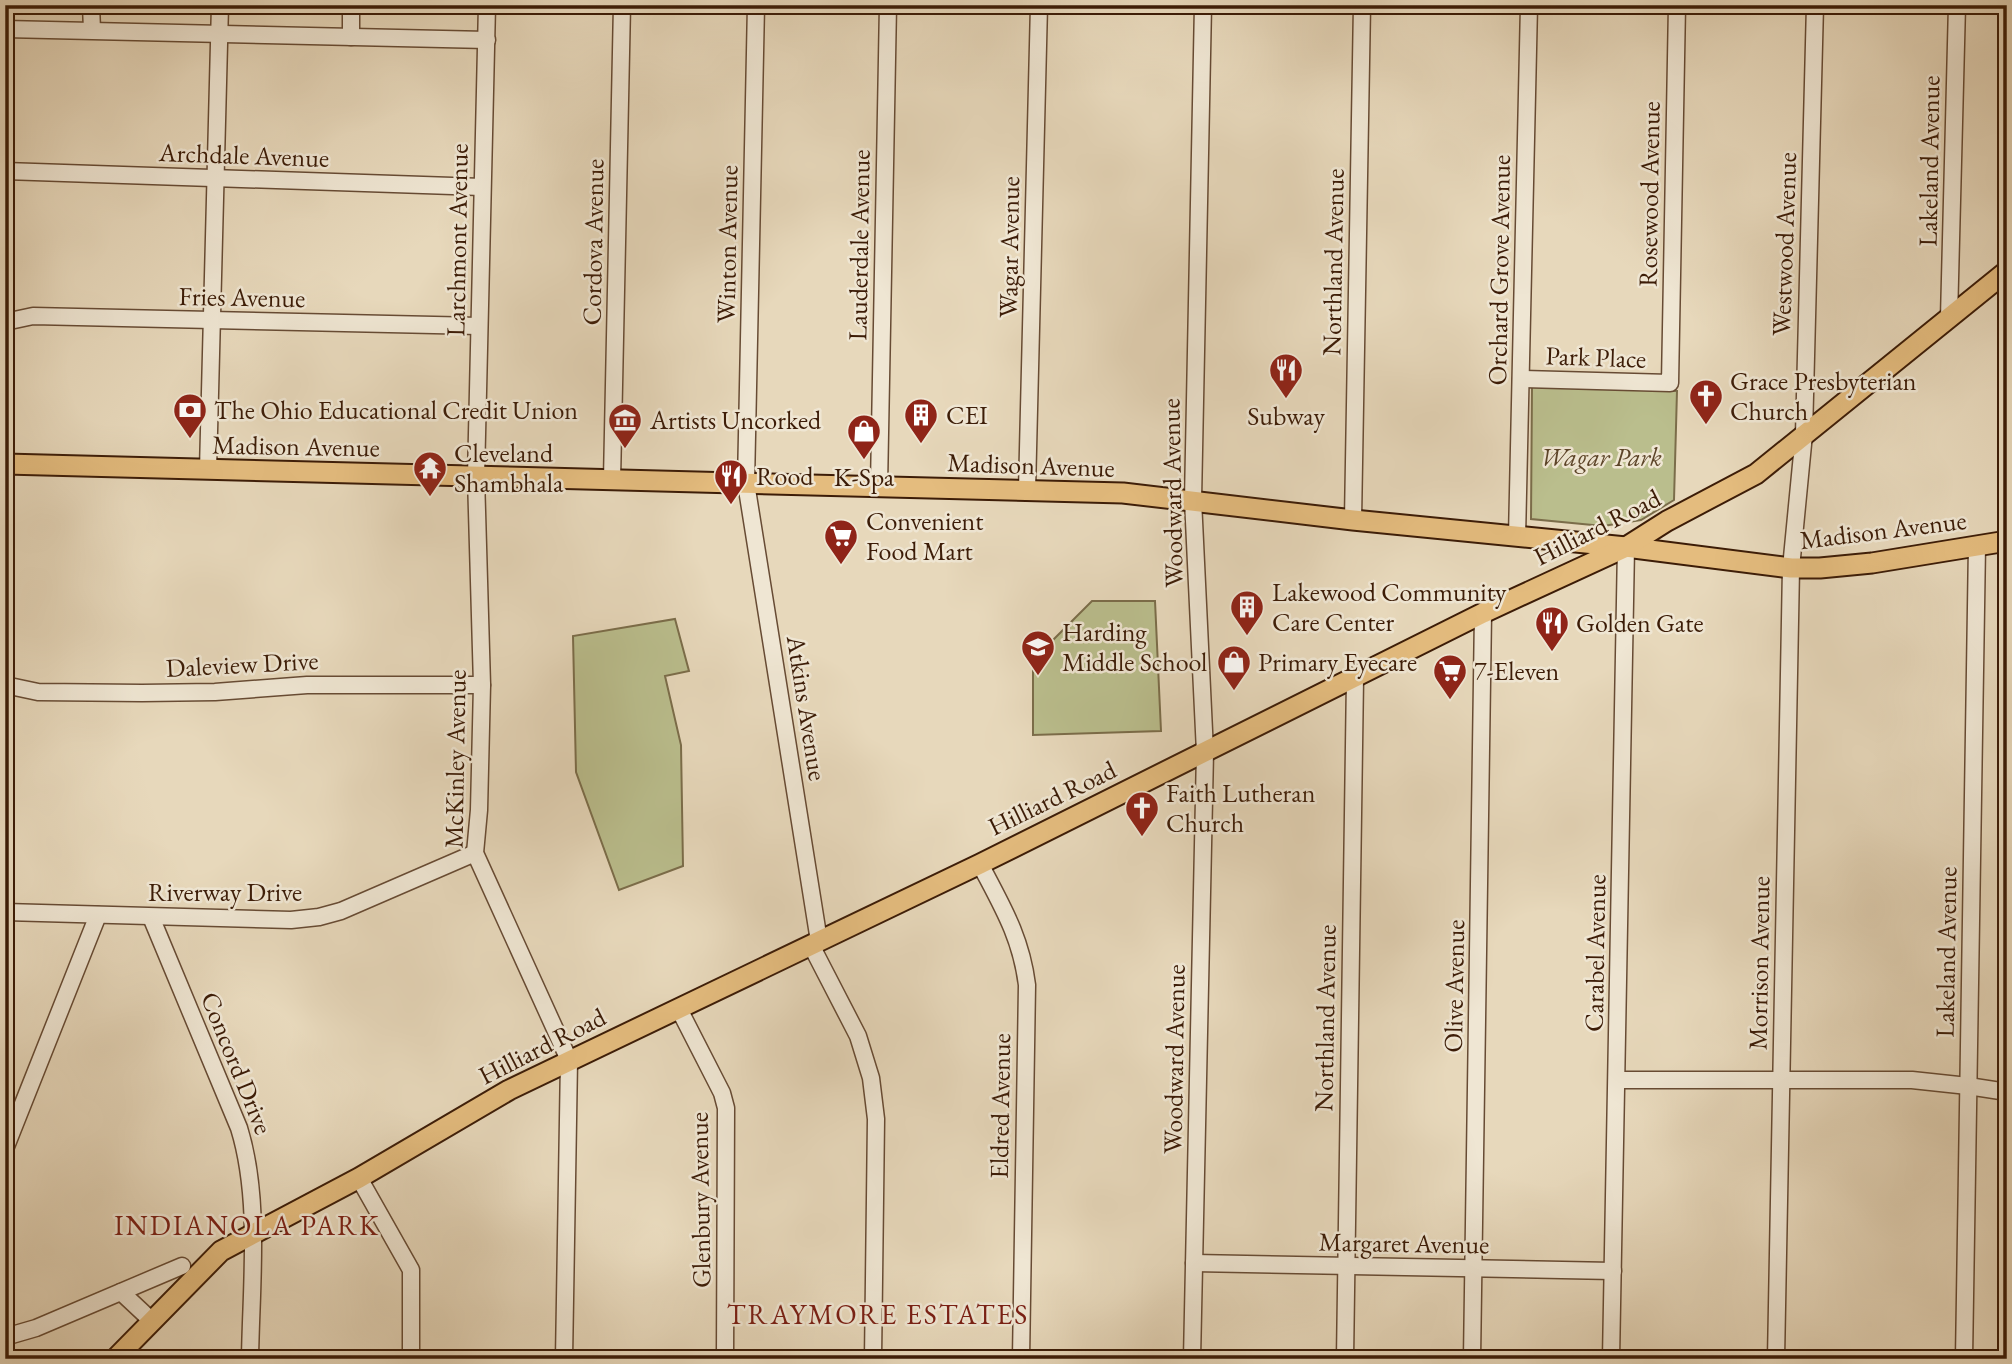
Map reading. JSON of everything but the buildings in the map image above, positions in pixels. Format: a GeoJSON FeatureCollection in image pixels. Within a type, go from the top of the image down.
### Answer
{"type":"FeatureCollection","features":[{"type":"Feature","properties":{"kind":"main road","name":"Hilliard Road"},"geometry":{"type":"LineString","coordinates":[[116,1359],[221,1251],[359,1178],[509,1090],[980,863],[1483,613],[1626,547],[1667,521],[1756,474],[2007,271]]}},
{"type":"Feature","properties":{"kind":"main road","name":"Madison Avenue"},"geometry":{"type":"LineString","coordinates":[[5,464],[1123,494],[1626,547],[1791,568],[1840,567],[2007,541]]}},
{"type":"Feature","properties":{"kind":"street"},"geometry":{"type":"LineString","coordinates":[[91,5],[92,30]]}},
{"type":"Feature","properties":{"kind":"street"},"geometry":{"type":"LineString","coordinates":[[208,470],[220,5]]}},
{"type":"Feature","properties":{"kind":"street"},"geometry":{"type":"LineString","coordinates":[[351,5],[351,37]]}},
{"type":"Feature","properties":{"kind":"street","name":"Larchmont Avenue"},"geometry":{"type":"LineString","coordinates":[[476,477],[487,5]]}},
{"type":"Feature","properties":{"kind":"street","name":"Cordova Avenue"},"geometry":{"type":"LineString","coordinates":[[612,480],[622,5]]}},
{"type":"Feature","properties":{"kind":"street","name":"Winton Avenue"},"geometry":{"type":"LineString","coordinates":[[746,483],[757,5]]}},
{"type":"Feature","properties":{"kind":"street","name":"Lauderdale Avenue"},"geometry":{"type":"LineString","coordinates":[[879,486],[888,5]]}},
{"type":"Feature","properties":{"kind":"street","name":"Wagar Avenue"},"geometry":{"type":"LineString","coordinates":[[1027,490],[1039,5]]}},
{"type":"Feature","properties":{"kind":"street","name":"Woodward Avenue"},"geometry":{"type":"LineString","coordinates":[[1192,1359],[1205,752],[1193,500],[1203,5]]}},
{"type":"Feature","properties":{"kind":"street","name":"Northland Avenue"},"geometry":{"type":"LineString","coordinates":[[1353,520],[1363,5]]}},
{"type":"Feature","properties":{"kind":"street","name":"Orchard Grove Avenue"},"geometry":{"type":"LineString","coordinates":[[1517,537],[1529,5]]}},
{"type":"Feature","properties":{"kind":"street","name":"Rosewood Avenue"},"geometry":{"type":"LineString","coordinates":[[1670,383],[1677,5]]}},
{"type":"Feature","properties":{"kind":"street","name":"Westwood Avenue"},"geometry":{"type":"LineString","coordinates":[[1791,568],[1804,435],[1815,5]]}},
{"type":"Feature","properties":{"kind":"street","name":"Lakeland Avenue"},"geometry":{"type":"LineString","coordinates":[[1949,317],[1957,5]]}},
{"type":"Feature","properties":{"kind":"street"},"geometry":{"type":"LineString","coordinates":[[5,29],[486,40]]}},
{"type":"Feature","properties":{"kind":"street","name":"Archdale Avenue"},"geometry":{"type":"LineString","coordinates":[[5,171],[482,187]]}},
{"type":"Feature","properties":{"kind":"street","name":"Fries Avenue"},"geometry":{"type":"LineString","coordinates":[[5,322],[33,316],[479,326]]}},
{"type":"Feature","properties":{"kind":"street","name":"Park Place"},"geometry":{"type":"LineString","coordinates":[[1521,379],[1670,383]]}},
{"type":"Feature","properties":{"kind":"street","name":"McKinley Avenue"},"geometry":{"type":"LineString","coordinates":[[476,477],[482,685],[479,810],[475,853],[569,1060],[564,1359]]}},
{"type":"Feature","properties":{"kind":"street","name":"Atkins Avenue"},"geometry":{"type":"LineString","coordinates":[[746,483],[815,943],[858,1036],[871,1078],[876,1119],[873,1359]]}},
{"type":"Feature","properties":{"kind":"street","name":"Lakeland Avenue"},"geometry":{"type":"LineString","coordinates":[[1964,1359],[1977,545]]}},
{"type":"Feature","properties":{"kind":"street","name":"Carabel Avenue"},"geometry":{"type":"LineString","coordinates":[[1611,1359],[1626,547]]}},
{"type":"Feature","properties":{"kind":"street","name":"Morrison Avenue"},"geometry":{"type":"LineString","coordinates":[[1776,1359],[1791,568]]}},
{"type":"Feature","properties":{"kind":"street","name":"Olive Avenue"},"geometry":{"type":"LineString","coordinates":[[1472,1359],[1483,613]]}},
{"type":"Feature","properties":{"kind":"street","name":"Northland Avenue"},"geometry":{"type":"LineString","coordinates":[[1345,1359],[1354,678]]}},
{"type":"Feature","properties":{"kind":"street","name":"Daleview Drive"},"geometry":{"type":"LineString","coordinates":[[5,685],[38,692],[142,693],[215,692],[307,685],[482,685]]}},
{"type":"Feature","properties":{"kind":"street","name":"Riverway Drive"},"geometry":{"type":"LineString","coordinates":[[5,912],[291,920],[319,917],[341,911],[475,853]]}},
{"type":"Feature","properties":{"kind":"street","name":"Eldred Avenue"},"geometry":{"type":"LineString","coordinates":[[980,863],[1020,946],[1027,985],[1021,1359]]}},
{"type":"Feature","properties":{"kind":"street"},"geometry":{"type":"LineString","coordinates":[[5,1149],[98,915]]}},
{"type":"Feature","properties":{"kind":"street","name":"Concord Drive"},"geometry":{"type":"LineString","coordinates":[[151,917],[246,1150],[252,1233],[250,1359]]}},
{"type":"Feature","properties":{"kind":"street","name":"Glenbury Avenue"},"geometry":{"type":"LineString","coordinates":[[680,1009],[722,1093],[726,1108],[725,1359]]}},
{"type":"Feature","properties":{"kind":"street"},"geometry":{"type":"LineString","coordinates":[[1617,1080],[1912,1080],[2007,1093]]}},
{"type":"Feature","properties":{"kind":"street"},"geometry":{"type":"LineString","coordinates":[[359,1178],[411,1270],[411,1359]]}},
{"type":"Feature","properties":{"kind":"street","name":"Margaret Avenue"},"geometry":{"type":"LineString","coordinates":[[1194,1263],[1613,1271]]}},
{"type":"Feature","properties":{"kind":"street"},"geometry":{"type":"LineString","coordinates":[[5,1337],[36,1328],[182,1266]]}},
{"type":"Feature","properties":{"kind":"street"},"geometry":{"type":"LineString","coordinates":[[121,1292],[152,1321]]}},
{"type":"Feature","properties":{"kind":"green space","name":"Wagar Park"},"geometry":{"type":"Polygon","coordinates":[[[1532,386],[1677,391],[1674,500],[1641,520],[1603,526],[1531,519],[1532,386]]]}},
{"type":"Feature","properties":{"kind":"green space"},"geometry":{"type":"Polygon","coordinates":[[[1092,601],[1155,601],[1161,731],[1033,735],[1033,660],[1092,601]]]}},
{"type":"Feature","properties":{"kind":"green space"},"geometry":{"type":"Polygon","coordinates":[[[675,619],[689,671],[665,676],[681,745],[683,866],[619,890],[576,772],[573,636],[675,619]]]}},
{"type":"Feature","properties":{"kind":"place","name":"Subway"},"geometry":{"type":"Point","coordinates":[1286,400]}},
{"type":"Feature","properties":{"kind":"place","name":"Grace Presbyterian Church"},"geometry":{"type":"Point","coordinates":[1706,426]}},
{"type":"Feature","properties":{"kind":"place","name":"The Ohio Educational Credit Union"},"geometry":{"type":"Point","coordinates":[190,440]}},
{"type":"Feature","properties":{"kind":"place","name":"CEI"},"geometry":{"type":"Point","coordinates":[921,445]}},
{"type":"Feature","properties":{"kind":"place","name":"Artists Uncorked"},"geometry":{"type":"Point","coordinates":[625,450]}},
{"type":"Feature","properties":{"kind":"place","name":"K-Spa"},"geometry":{"type":"Point","coordinates":[864,461]}},
{"type":"Feature","properties":{"kind":"place","name":"Cleveland Shambhala"},"geometry":{"type":"Point","coordinates":[430,498]}},
{"type":"Feature","properties":{"kind":"place","name":"Rood"},"geometry":{"type":"Point","coordinates":[731,506]}},
{"type":"Feature","properties":{"kind":"place","name":"Convenient Food Mart"},"geometry":{"type":"Point","coordinates":[841,566]}},
{"type":"Feature","properties":{"kind":"place","name":"Lakewood Community Care Center"},"geometry":{"type":"Point","coordinates":[1247,637]}},
{"type":"Feature","properties":{"kind":"place","name":"Golden Gate"},"geometry":{"type":"Point","coordinates":[1552,653]}},
{"type":"Feature","properties":{"kind":"place","name":"Harding Middle School"},"geometry":{"type":"Point","coordinates":[1038,677]}},
{"type":"Feature","properties":{"kind":"place","name":"Primary Eyecare"},"geometry":{"type":"Point","coordinates":[1234,692]}},
{"type":"Feature","properties":{"kind":"place","name":"7-Eleven"},"geometry":{"type":"Point","coordinates":[1450,701]}},
{"type":"Feature","properties":{"kind":"place","name":"Faith Lutheran Church"},"geometry":{"type":"Point","coordinates":[1142,838]}},
{"type":"Feature","properties":{"kind":"district","name":"INDIANOLA PARK"},"geometry":{"type":"Point","coordinates":[247,1225]}},
{"type":"Feature","properties":{"kind":"district","name":"TRAYMORE ESTATES"},"geometry":{"type":"Point","coordinates":[878,1314]}}]}
